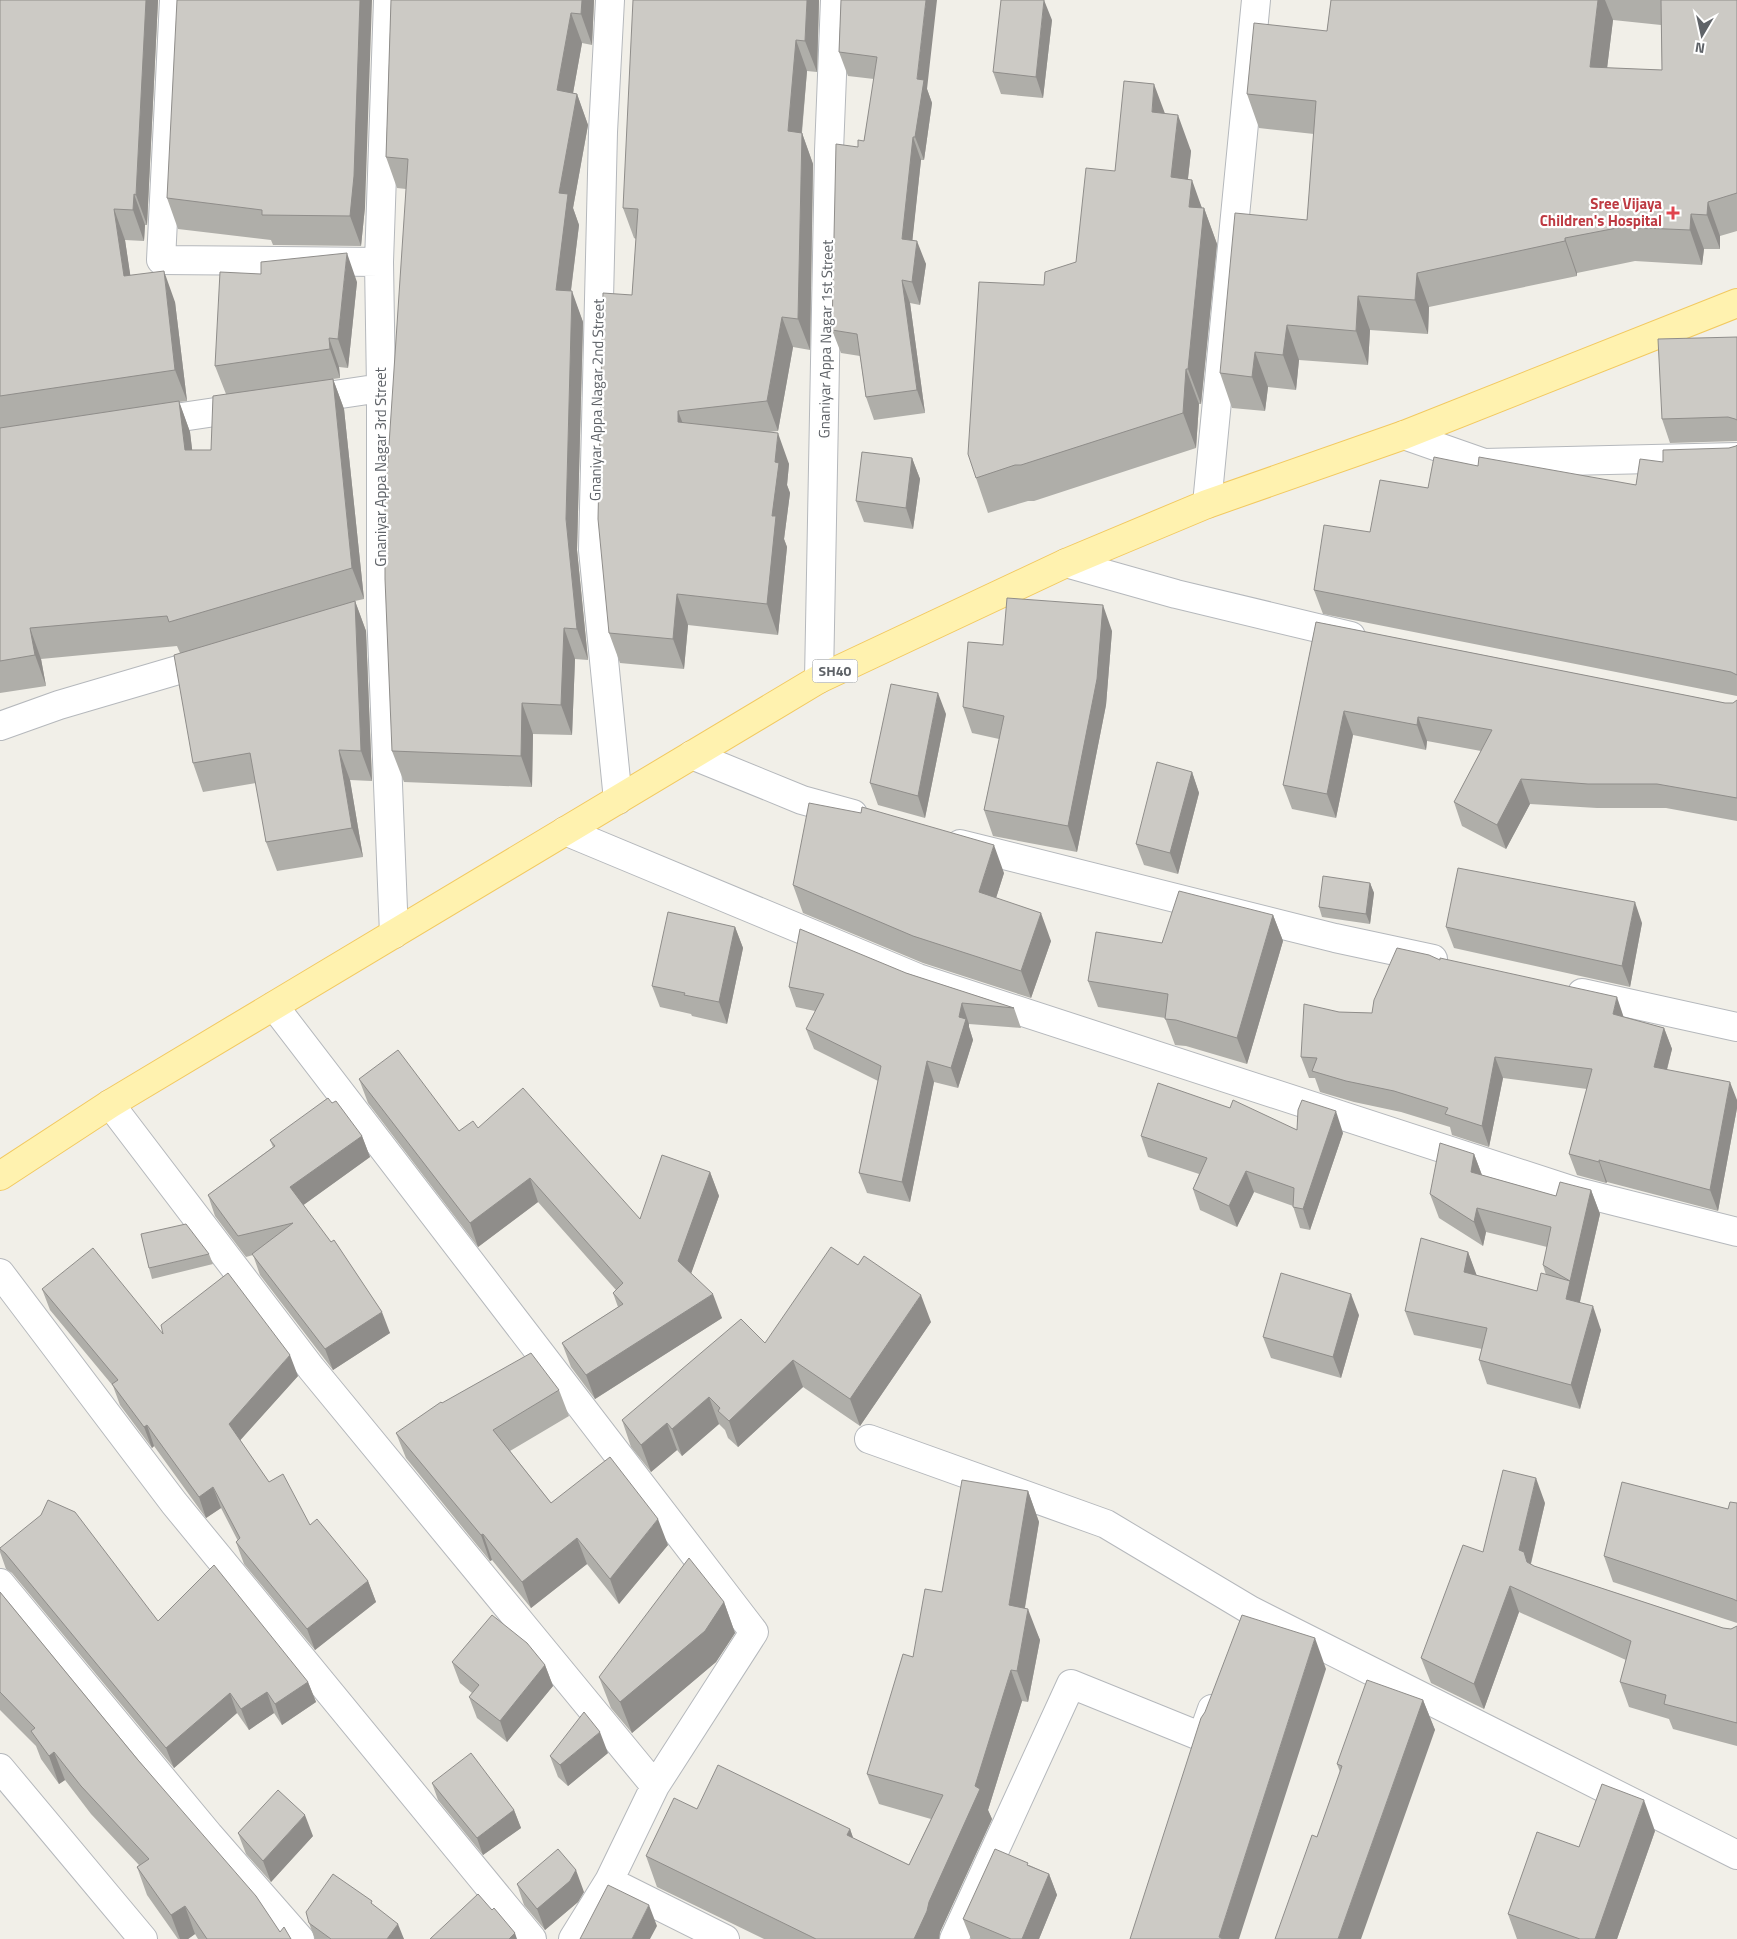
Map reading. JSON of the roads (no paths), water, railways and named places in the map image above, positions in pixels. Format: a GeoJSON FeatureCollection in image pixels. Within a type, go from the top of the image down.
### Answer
{"type":"FeatureCollection","features":[{"type":"Feature","properties":{"kind":"main road","name":"SH40"},"geometry":{"type":"LineString","coordinates":[[0,1176],[110,1104],[819,679],[1066,562],[1207,504],[1404,435],[1737,303]]}},
{"type":"Feature","properties":{"kind":"street"},"geometry":{"type":"LineString","coordinates":[[174,0],[161,260],[379,262]]}},
{"type":"Feature","properties":{"kind":"street","name":"Gnaniyar Appa Nagar 3rd Street"},"geometry":{"type":"LineString","coordinates":[[388,0],[379,262],[382,388],[381,610],[394,934]]}},
{"type":"Feature","properties":{"kind":"street","name":"Gnaniyar Appa Nagar 2nd Street"},"geometry":{"type":"LineString","coordinates":[[610,0],[603,132],[593,550],[618,800]]}},
{"type":"Feature","properties":{"kind":"street","name":"Gnaniyar Appa Nagar 1st Street"},"geometry":{"type":"LineString","coordinates":[[819,679],[829,161],[835,0]]}},
{"type":"Feature","properties":{"kind":"street"},"geometry":{"type":"LineString","coordinates":[[1207,504],[1256,0]]}},
{"type":"Feature","properties":{"kind":"street"},"geometry":{"type":"LineString","coordinates":[[127,425],[382,388]]}},
{"type":"Feature","properties":{"kind":"street"},"geometry":{"type":"LineString","coordinates":[[1404,435],[1484,464],[1737,458]]}},
{"type":"Feature","properties":{"kind":"street"},"geometry":{"type":"LineString","coordinates":[[1066,562],[1176,594],[1322,630],[1371,640]]}},
{"type":"Feature","properties":{"kind":"street"},"geometry":{"type":"LineString","coordinates":[[353,618],[381,610]]}},
{"type":"Feature","properties":{"kind":"street"},"geometry":{"type":"LineString","coordinates":[[0,726],[59,704],[239,652]]}},
{"type":"Feature","properties":{"kind":"street"},"geometry":{"type":"LineString","coordinates":[[692,755],[802,800],[878,821]]}},
{"type":"Feature","properties":{"kind":"street"},"geometry":{"type":"LineString","coordinates":[[565,831],[918,978],[1574,1191],[1737,1232]]}},
{"type":"Feature","properties":{"kind":"street"},"geometry":{"type":"LineString","coordinates":[[936,837],[1335,938],[1462,966]]}},
{"type":"Feature","properties":{"kind":"street"},"geometry":{"type":"LineString","coordinates":[[1559,988],[1737,1027]]}},
{"type":"Feature","properties":{"kind":"street"},"geometry":{"type":"LineString","coordinates":[[274,1006],[754,1632],[655,1786],[609,1881],[573,1939]]}},
{"type":"Feature","properties":{"kind":"street"},"geometry":{"type":"LineString","coordinates":[[110,1104],[311,1368],[655,1786]]}},
{"type":"Feature","properties":{"kind":"street"},"geometry":{"type":"LineString","coordinates":[[0,1273],[174,1502],[532,1939]]}},
{"type":"Feature","properties":{"kind":"street"},"geometry":{"type":"LineString","coordinates":[[869,1439],[1106,1524],[1250,1610],[1737,1855]]}},
{"type":"Feature","properties":{"kind":"street"},"geometry":{"type":"LineString","coordinates":[[0,1583],[209,1835],[300,1939]]}},
{"type":"Feature","properties":{"kind":"street"},"geometry":{"type":"LineString","coordinates":[[1240,1636],[1250,1610]]}},
{"type":"Feature","properties":{"kind":"street"},"geometry":{"type":"LineString","coordinates":[[954,1939],[1071,1684],[1202,1738],[1220,1688]]}},
{"type":"Feature","properties":{"kind":"street"},"geometry":{"type":"LineString","coordinates":[[0,1768],[143,1939]]}},
{"type":"Feature","properties":{"kind":"street"},"geometry":{"type":"LineString","coordinates":[[609,1881],[725,1939]]}},
{"type":"Feature","properties":{"kind":"place","name":"Sree Vijaya Children's Hospital"},"geometry":{"type":"Point","coordinates":[1673,213]}}]}
